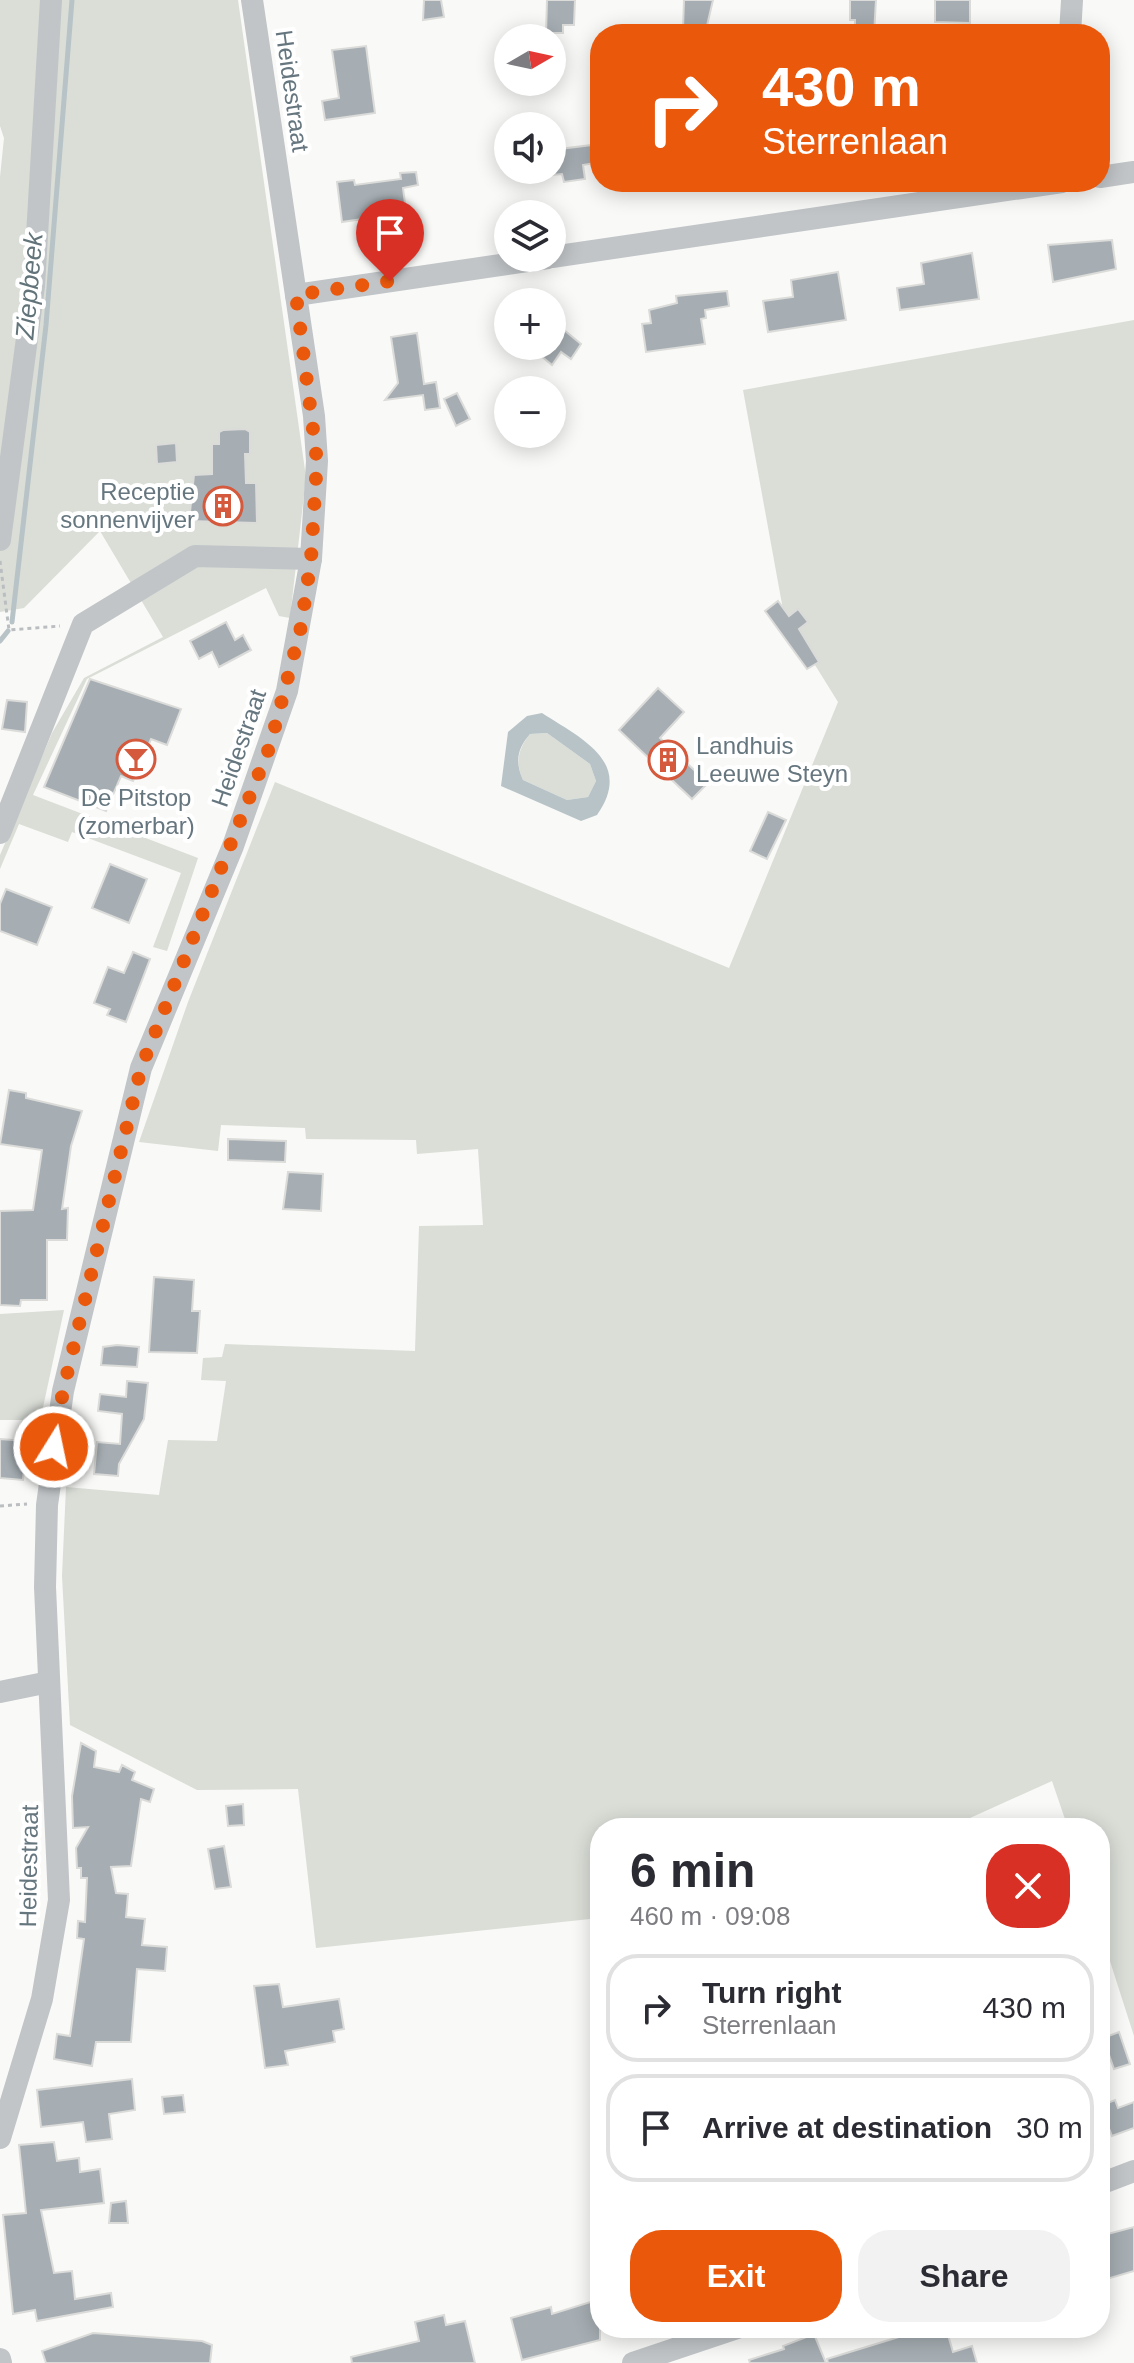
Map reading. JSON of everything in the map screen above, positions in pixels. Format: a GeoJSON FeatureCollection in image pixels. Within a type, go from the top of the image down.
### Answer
{"type":"FeatureCollection","features":[{"type":"Feature","properties":{"kind":"street"},"geometry":{"type":"LineString","coordinates":[[0,540],[34,286],[51,0]]}},
{"type":"Feature","properties":{"kind":"street","name":"Heidestraat"},"geometry":{"type":"LineString","coordinates":[[0,2138],[42,1999],[54,1945],[59,1900],[59,1833],[45,1587],[47,1505],[63,1391],[141,1068],[270,746],[292,665],[311,559],[317,461],[252,0]]}},
{"type":"Feature","properties":{"kind":"street"},"geometry":{"type":"LineString","coordinates":[[1071,24],[1072,0]]}},
{"type":"Feature","properties":{"kind":"street"},"geometry":{"type":"LineString","coordinates":[[1110,176],[1134,172]]}},
{"type":"Feature","properties":{"kind":"street"},"geometry":{"type":"LineString","coordinates":[[566,256],[995,192]]}},
{"type":"Feature","properties":{"kind":"street"},"geometry":{"type":"LineString","coordinates":[[296,295],[494,266]]}},
{"type":"Feature","properties":{"kind":"street"},"geometry":{"type":"LineString","coordinates":[[0,833],[83,624],[195,556],[311,559]]}},
{"type":"Feature","properties":{"kind":"street"},"geometry":{"type":"LineString","coordinates":[[0,1692],[49,1682]]}},
{"type":"Feature","properties":{"kind":"street"},"geometry":{"type":"LineString","coordinates":[[1110,2180],[1134,2171]]}},
{"type":"Feature","properties":{"kind":"street"},"geometry":{"type":"LineString","coordinates":[[633,2363],[707,2338]]}},
{"type":"Feature","properties":{"kind":"path"},"geometry":{"type":"LineString","coordinates":[[0,557],[9,630],[83,624]]}},
{"type":"Feature","properties":{"kind":"path"},"geometry":{"type":"LineString","coordinates":[[0,1506],[47,1505]]}},
{"type":"Feature","properties":{"kind":"shaded area"},"geometry":{"type":"Polygon","coordinates":[[[0,0],[238,0],[306,477],[290,618],[279,616],[266,588],[87,679],[33,795],[198,858],[167,951],[153,947],[181,873],[72,832],[68,842],[19,824],[0,869],[0,855],[52,733],[84,678],[163,637],[100,531],[24,608],[0,612],[0,177],[4,138],[0,126],[0,0]]]}},
{"type":"Feature","properties":{"kind":"shaded area"},"geometry":{"type":"Polygon","coordinates":[[[1134,320],[1134,2036],[1110,1961],[1110,1818],[1065,1818],[1052,1781],[970,1818],[590,1818],[590,1919],[316,1948],[298,1789],[197,1790],[70,1725],[62,1576],[66,1487],[159,1495],[168,1440],[217,1441],[226,1381],[201,1380],[203,1358],[222,1357],[225,1344],[415,1351],[419,1226],[483,1225],[478,1149],[417,1154],[416,1140],[306,1139],[305,1128],[221,1125],[218,1151],[139,1142],[188,1002],[275,782],[729,968],[838,702],[784,615],[743,390],[1134,320]]]}},
{"type":"Feature","properties":{"kind":"shaded area"},"geometry":{"type":"Polygon","coordinates":[[[542,713],[573,732],[598,754],[610,780],[607,796],[597,815],[581,821],[501,786],[508,732],[527,716],[542,713]],[[547,733],[530,734],[519,756],[523,780],[567,800],[588,797],[596,781],[590,764],[547,733]]]}},
{"type":"Feature","properties":{"kind":"shaded area"},"geometry":{"type":"Polygon","coordinates":[[[547,733],[590,764],[596,781],[588,797],[567,800],[523,780],[519,756],[523,745],[530,734],[547,733]]]}},
{"type":"Feature","properties":{"kind":"shaded area"},"geometry":{"type":"Polygon","coordinates":[[[64,1310],[42,1412],[25,1420],[0,1420],[0,1314],[64,1310]]]}},
{"type":"Feature","properties":{"kind":"building"},"geometry":{"type":"Polygon","coordinates":[[[424,0],[441,0],[444,17],[423,20],[424,0]]]}},
{"type":"Feature","properties":{"kind":"building"},"geometry":{"type":"Polygon","coordinates":[[[547,0],[575,0],[574,25],[546,24],[547,0]]]}},
{"type":"Feature","properties":{"kind":"building"},"geometry":{"type":"Polygon","coordinates":[[[684,0],[713,0],[707,24],[683,24],[684,0]]]}},
{"type":"Feature","properties":{"kind":"building"},"geometry":{"type":"Polygon","coordinates":[[[850,0],[876,0],[875,24],[855,24],[855,20],[850,20],[850,0]]]}},
{"type":"Feature","properties":{"kind":"building"},"geometry":{"type":"Polygon","coordinates":[[[935,0],[970,0],[970,23],[935,22],[935,0]]]}},
{"type":"Feature","properties":{"kind":"building"},"geometry":{"type":"Polygon","coordinates":[[[366,46],[375,113],[325,120],[322,101],[339,98],[332,50],[366,46]]]}},
{"type":"Feature","properties":{"kind":"building"},"geometry":{"type":"Polygon","coordinates":[[[590,145],[590,164],[583,165],[585,179],[566,182],[566,148],[590,145]]]}},
{"type":"Feature","properties":{"kind":"building"},"geometry":{"type":"Polygon","coordinates":[[[416,172],[418,185],[403,188],[407,219],[384,222],[383,216],[342,222],[337,182],[354,180],[355,185],[401,179],[400,173],[416,172]]]}},
{"type":"Feature","properties":{"kind":"building"},"geometry":{"type":"Polygon","coordinates":[[[1112,240],[1116,269],[1053,282],[1048,245],[1112,240]]]}},
{"type":"Feature","properties":{"kind":"building"},"geometry":{"type":"Polygon","coordinates":[[[972,253],[979,299],[900,310],[897,288],[924,284],[921,263],[972,253]]]}},
{"type":"Feature","properties":{"kind":"building"},"geometry":{"type":"Polygon","coordinates":[[[838,272],[846,320],[768,332],[763,301],[793,297],[791,280],[838,272]]]}},
{"type":"Feature","properties":{"kind":"building"},"geometry":{"type":"Polygon","coordinates":[[[727,291],[729,306],[705,310],[706,318],[701,319],[705,344],[646,352],[642,324],[651,323],[649,310],[677,303],[676,296],[727,291]]]}},
{"type":"Feature","properties":{"kind":"building"},"geometry":{"type":"Polygon","coordinates":[[[566,332],[581,344],[571,359],[566,356],[566,332]]]}},
{"type":"Feature","properties":{"kind":"building"},"geometry":{"type":"Polygon","coordinates":[[[417,333],[424,384],[436,382],[440,408],[425,410],[423,395],[385,400],[398,383],[391,337],[417,333]]]}},
{"type":"Feature","properties":{"kind":"building"},"geometry":{"type":"Polygon","coordinates":[[[457,393],[470,419],[456,426],[444,399],[457,393]]]}},
{"type":"Feature","properties":{"kind":"building"},"geometry":{"type":"Polygon","coordinates":[[[245,429],[250,432],[250,454],[245,454],[246,483],[256,483],[257,523],[189,521],[194,475],[212,474],[212,444],[219,444],[219,432],[245,429]]]}},
{"type":"Feature","properties":{"kind":"building"},"geometry":{"type":"Polygon","coordinates":[[[176,443],[177,462],[157,464],[156,445],[176,443]]]}},
{"type":"Feature","properties":{"kind":"building"},"geometry":{"type":"Polygon","coordinates":[[[778,601],[789,616],[798,609],[808,622],[799,629],[819,662],[807,669],[765,611],[778,601]]]}},
{"type":"Feature","properties":{"kind":"building"},"geometry":{"type":"Polygon","coordinates":[[[226,622],[235,640],[243,635],[251,650],[219,667],[212,652],[199,659],[190,641],[226,622]]]}},
{"type":"Feature","properties":{"kind":"building"},"geometry":{"type":"Polygon","coordinates":[[[90,679],[181,709],[167,745],[151,739],[133,781],[121,776],[106,811],[44,787],[90,679]]]}},
{"type":"Feature","properties":{"kind":"building","name":"Landhuis Leeuwe Steyn"},"geometry":{"type":"Polygon","coordinates":[[[658,688],[684,712],[660,738],[708,783],[692,799],[619,730],[658,688]]]}},
{"type":"Feature","properties":{"kind":"building"},"geometry":{"type":"Polygon","coordinates":[[[7,700],[27,702],[25,732],[2,729],[7,700]]]}},
{"type":"Feature","properties":{"kind":"building"},"geometry":{"type":"Polygon","coordinates":[[[768,812],[786,820],[767,859],[750,851],[768,812]]]}},
{"type":"Feature","properties":{"kind":"building"},"geometry":{"type":"Polygon","coordinates":[[[110,864],[147,879],[129,923],[92,908],[110,864]]]}},
{"type":"Feature","properties":{"kind":"building"},"geometry":{"type":"Polygon","coordinates":[[[6,889],[52,907],[37,945],[0,931],[0,904],[6,889]]]}},
{"type":"Feature","properties":{"kind":"building"},"geometry":{"type":"Polygon","coordinates":[[[133,952],[150,959],[126,1022],[107,1015],[110,1009],[94,1003],[108,967],[124,973],[133,952]]]}},
{"type":"Feature","properties":{"kind":"building"},"geometry":{"type":"Polygon","coordinates":[[[9,1090],[26,1093],[26,1098],[82,1111],[71,1146],[62,1209],[68,1208],[67,1240],[47,1240],[47,1300],[21,1300],[20,1306],[0,1305],[0,1211],[33,1210],[42,1150],[0,1144],[9,1090]]]}},
{"type":"Feature","properties":{"kind":"building"},"geometry":{"type":"Polygon","coordinates":[[[228,1139],[286,1141],[285,1162],[228,1160],[228,1139]]]}},
{"type":"Feature","properties":{"kind":"building"},"geometry":{"type":"Polygon","coordinates":[[[288,1172],[323,1174],[321,1211],[283,1209],[288,1172]]]}},
{"type":"Feature","properties":{"kind":"building"},"geometry":{"type":"Polygon","coordinates":[[[154,1277],[194,1280],[192,1311],[200,1311],[197,1353],[149,1352],[154,1277]]]}},
{"type":"Feature","properties":{"kind":"building"},"geometry":{"type":"Polygon","coordinates":[[[103,1347],[139,1347],[137,1367],[101,1365],[103,1347]]]}},
{"type":"Feature","properties":{"kind":"building"},"geometry":{"type":"Polygon","coordinates":[[[127,1381],[148,1383],[144,1419],[119,1464],[118,1476],[94,1474],[97,1442],[120,1444],[122,1414],[98,1411],[100,1394],[126,1397],[127,1381]]]}},
{"type":"Feature","properties":{"kind":"building"},"geometry":{"type":"Polygon","coordinates":[[[0,1439],[26,1441],[23,1480],[0,1478],[0,1439]]]}},
{"type":"Feature","properties":{"kind":"building"},"geometry":{"type":"Polygon","coordinates":[[[81,1743],[96,1751],[94,1767],[119,1772],[122,1765],[135,1772],[132,1780],[154,1789],[150,1802],[141,1799],[131,1866],[111,1867],[116,1893],[128,1894],[126,1917],[145,1919],[142,1945],[167,1947],[165,1971],[137,1969],[131,2042],[96,2042],[92,2066],[54,2059],[57,2034],[70,2036],[84,1939],[77,1938],[78,1921],[85,1922],[87,1878],[81,1878],[81,1868],[77,1868],[76,1848],[88,1827],[73,1828],[72,1796],[81,1743]]]}},
{"type":"Feature","properties":{"kind":"building"},"geometry":{"type":"Polygon","coordinates":[[[243,1804],[244,1825],[228,1826],[226,1806],[243,1804]]]}},
{"type":"Feature","properties":{"kind":"building"},"geometry":{"type":"Polygon","coordinates":[[[224,1846],[231,1887],[215,1889],[208,1849],[224,1846]]]}},
{"type":"Feature","properties":{"kind":"building"},"geometry":{"type":"Polygon","coordinates":[[[279,1984],[283,2007],[339,1999],[344,2029],[333,2031],[335,2042],[285,2051],[288,2065],[265,2068],[254,1986],[279,1984]]]}},
{"type":"Feature","properties":{"kind":"building"},"geometry":{"type":"Polygon","coordinates":[[[1119,2032],[1130,2064],[1114,2069],[1110,2058],[1110,2035],[1119,2032]]]}},
{"type":"Feature","properties":{"kind":"building"},"geometry":{"type":"Polygon","coordinates":[[[132,2079],[135,2110],[109,2114],[112,2139],[86,2142],[83,2122],[41,2127],[37,2090],[132,2079]]]}},
{"type":"Feature","properties":{"kind":"building"},"geometry":{"type":"Polygon","coordinates":[[[183,2095],[185,2112],[164,2114],[162,2097],[183,2095]]]}},
{"type":"Feature","properties":{"kind":"building"},"geometry":{"type":"Polygon","coordinates":[[[1115,2100],[1118,2108],[1134,2102],[1134,2128],[1112,2136],[1110,2102],[1115,2100]]]}},
{"type":"Feature","properties":{"kind":"building"},"geometry":{"type":"Polygon","coordinates":[[[54,2142],[57,2161],[79,2158],[80,2172],[100,2169],[104,2203],[41,2210],[54,2273],[72,2271],[75,2299],[111,2293],[113,2307],[37,2321],[35,2310],[13,2314],[3,2215],[26,2213],[19,2145],[54,2142]]]}},
{"type":"Feature","properties":{"kind":"building"},"geometry":{"type":"Polygon","coordinates":[[[126,2201],[128,2223],[109,2223],[111,2203],[126,2201]]]}},
{"type":"Feature","properties":{"kind":"building"},"geometry":{"type":"Polygon","coordinates":[[[1134,2227],[1134,2271],[1110,2278],[1110,2233],[1134,2227]]]}},
{"type":"Feature","properties":{"kind":"building"},"geometry":{"type":"Polygon","coordinates":[[[590,2302],[590,2338],[600,2340],[522,2360],[511,2318],[551,2307],[552,2314],[590,2302]]]}},
{"type":"Feature","properties":{"kind":"building"},"geometry":{"type":"Polygon","coordinates":[[[444,2315],[446,2325],[465,2321],[475,2363],[352,2363],[351,2357],[419,2341],[415,2322],[444,2315]]]}},
{"type":"Feature","properties":{"kind":"building"},"geometry":{"type":"Polygon","coordinates":[[[93,2333],[202,2341],[212,2345],[210,2363],[46,2363],[42,2351],[93,2333]]]}},
{"type":"Feature","properties":{"kind":"building"},"geometry":{"type":"Polygon","coordinates":[[[804,2338],[816,2338],[826,2363],[750,2363],[749,2360],[784,2349],[783,2346],[804,2338]]]}},
{"type":"Feature","properties":{"kind":"building"},"geometry":{"type":"Polygon","coordinates":[[[895,2338],[949,2338],[953,2352],[972,2346],[977,2363],[828,2363],[827,2359],[895,2338]]]}},
{"type":"Feature","properties":{"kind":"waterway","name":"Ziepbeek"},"geometry":{"type":"LineString","coordinates":[[12,622],[46,325],[72,0]]}},
{"type":"Feature","properties":{"kind":"waterway","name":"Ziepbeek"},"geometry":{"type":"LineString","coordinates":[[0,641],[8,631]]}},
{"type":"Feature","properties":{"kind":"place","name":"Receptie sonnenvijver"},"geometry":{"type":"Point","coordinates":[223,506]}},
{"type":"Feature","properties":{"kind":"place","name":"De Pitstop (zomerbar)"},"geometry":{"type":"Point","coordinates":[136,759]}},
{"type":"Feature","properties":{"kind":"place","name":"Landhuis Leeuwe Steyn"},"geometry":{"type":"Point","coordinates":[668,760]}},
{"type":"Feature","properties":{"kind":"route"},"geometry":{"type":"LineString","coordinates":[[54,1447],[63,1391],[141,1068],[233,846],[270,746],[287,691],[301,627],[311,559],[317,461],[314,416],[296,295],[390,281]]}}]}
